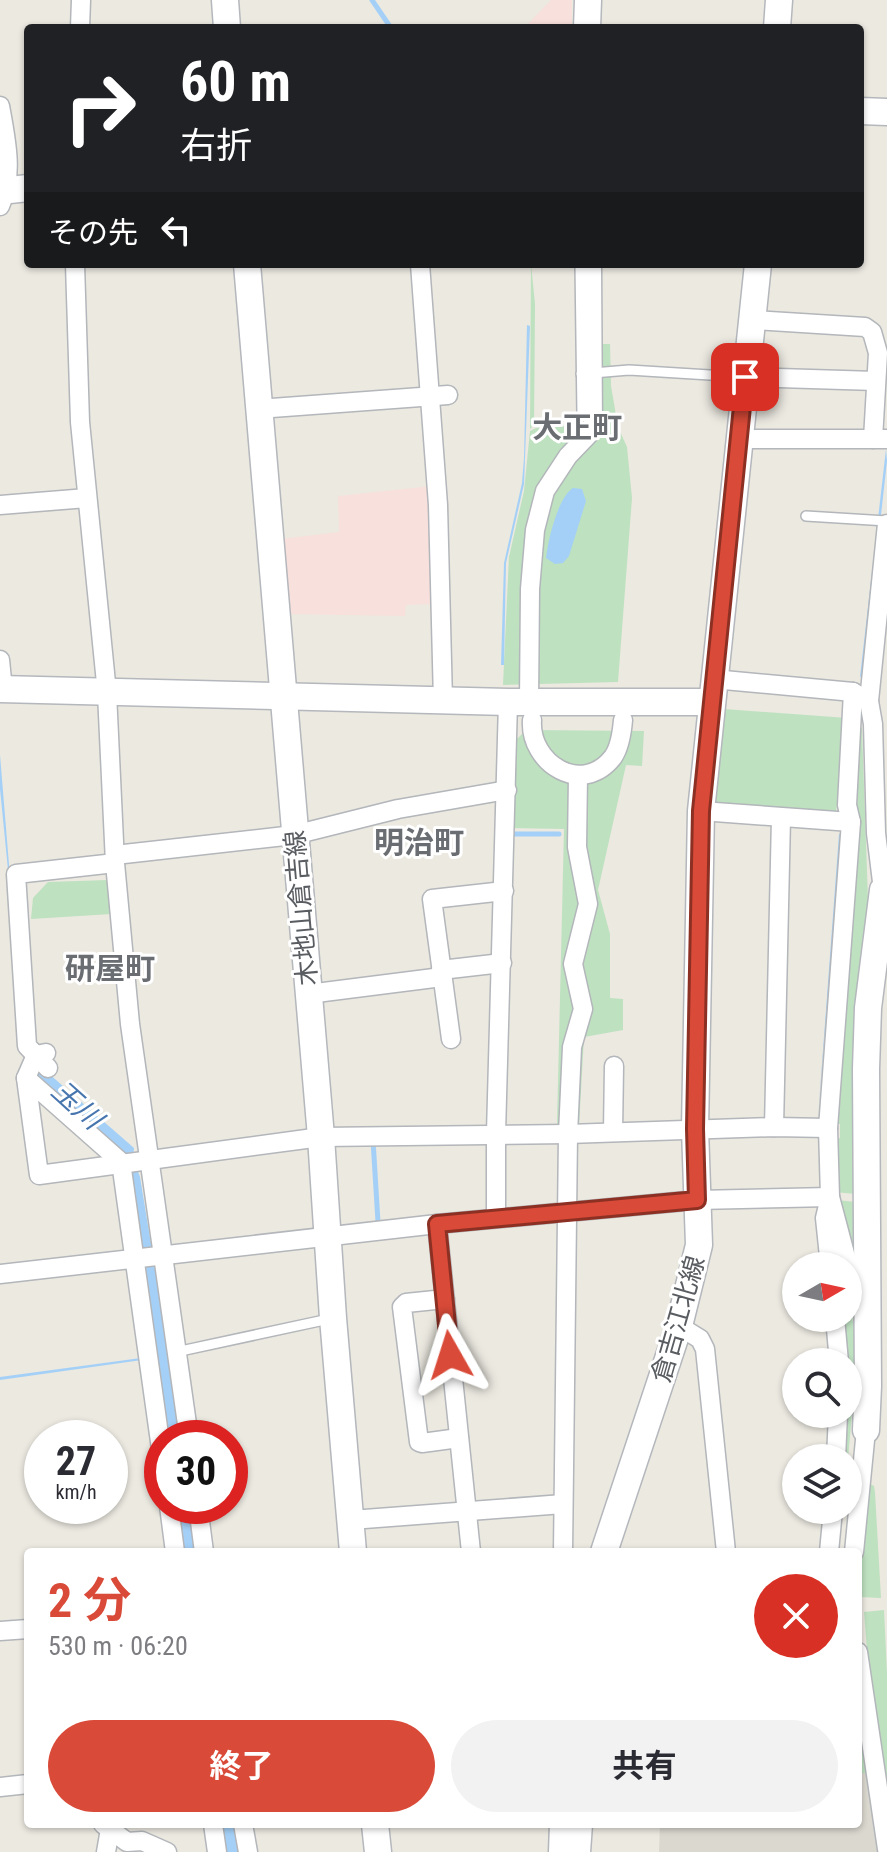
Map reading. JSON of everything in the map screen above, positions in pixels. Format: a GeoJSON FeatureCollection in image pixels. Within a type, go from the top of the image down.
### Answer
{"type":"FeatureCollection","features":[{"type":"Feature","properties":{"kind":"main road"},"geometry":{"type":"LineString","coordinates":[[225,0],[227,24]]}},
{"type":"Feature","properties":{"kind":"main road"},"geometry":{"type":"LineString","coordinates":[[587,24],[588,0]]}},
{"type":"Feature","properties":{"kind":"main road"},"geometry":{"type":"LineString","coordinates":[[777,24],[779,0]]}},
{"type":"Feature","properties":{"kind":"main road"},"geometry":{"type":"LineString","coordinates":[[864,111],[887,112]]}},
{"type":"Feature","properties":{"kind":"main road","name":"木地山倉吉線"},"geometry":{"type":"LineString","coordinates":[[247,268],[353,1548]]}},
{"type":"Feature","properties":{"kind":"main road","name":"倉吉江北線"},"geometry":{"type":"LineString","coordinates":[[605,1548],[679,1326],[699,1245],[695,1129],[701,811],[758,268]]}},
{"type":"Feature","properties":{"kind":"main road"},"geometry":{"type":"LineString","coordinates":[[1,690],[443,701],[523,708],[712,690]]}},
{"type":"Feature","properties":{"kind":"main road"},"geometry":{"type":"LineString","coordinates":[[866,1430],[867,1318],[883,890]]}},
{"type":"Feature","properties":{"kind":"main road"},"geometry":{"type":"LineString","coordinates":[[375,1828],[378,1852]]}},
{"type":"Feature","properties":{"kind":"main road"},"geometry":{"type":"LineString","coordinates":[[577,1852],[579,1828]]}},
{"type":"Feature","properties":{"kind":"street"},"geometry":{"type":"LineString","coordinates":[[80,24],[81,0]]}},
{"type":"Feature","properties":{"kind":"street"},"geometry":{"type":"LineString","coordinates":[[0,106],[9,194]]}},
{"type":"Feature","properties":{"kind":"street"},"geometry":{"type":"LineString","coordinates":[[75,268],[80,422],[107,693],[115,859],[130,1024],[186,1420]]}},
{"type":"Feature","properties":{"kind":"street"},"geometry":{"type":"LineString","coordinates":[[421,268],[439,396],[438,505],[443,701]]}},
{"type":"Feature","properties":{"kind":"street"},"geometry":{"type":"LineString","coordinates":[[496,1218],[507,790],[523,708],[535,530],[545,491],[568,456],[593,430],[588,373],[592,268]]}},
{"type":"Feature","properties":{"kind":"street"},"geometry":{"type":"LineString","coordinates":[[739,439],[880,439],[876,381],[878,353],[872,332],[865,327],[753,320]]}},
{"type":"Feature","properties":{"kind":"street"},"geometry":{"type":"LineString","coordinates":[[745,377],[876,381]]}},
{"type":"Feature","properties":{"kind":"street"},"geometry":{"type":"LineString","coordinates":[[258,409],[439,396]]}},
{"type":"Feature","properties":{"kind":"street"},"geometry":{"type":"LineString","coordinates":[[0,505],[87,498]]}},
{"type":"Feature","properties":{"kind":"street"},"geometry":{"type":"LineString","coordinates":[[867,1318],[853,1284],[830,1197],[828,1128],[851,822],[847,805],[887,523]]}},
{"type":"Feature","properties":{"kind":"street"},"geometry":{"type":"LineString","coordinates":[[0,660],[1,690]]}},
{"type":"Feature","properties":{"kind":"street"},"geometry":{"type":"LineString","coordinates":[[712,690],[861,697]]}},
{"type":"Feature","properties":{"kind":"street"},"geometry":{"type":"LineString","coordinates":[[861,697],[873,724],[876,833],[883,890]]}},
{"type":"Feature","properties":{"kind":"street"},"geometry":{"type":"LineString","coordinates":[[523,708],[539,751],[549,764],[567,774],[595,771],[613,756],[623,720]]}},
{"type":"Feature","properties":{"kind":"street"},"geometry":{"type":"LineString","coordinates":[[563,1548],[568,1134],[572,1047],[583,1009],[573,964],[588,904],[577,847],[578,775]]}},
{"type":"Feature","properties":{"kind":"street"},"geometry":{"type":"LineString","coordinates":[[507,790],[398,809],[294,835],[16,874],[27,1046],[43,1059],[26,1078],[39,1175],[321,1137],[828,1128]]}},
{"type":"Feature","properties":{"kind":"street"},"geometry":{"type":"LineString","coordinates":[[701,811],[851,822]]}},
{"type":"Feature","properties":{"kind":"street"},"geometry":{"type":"LineString","coordinates":[[774,1127],[781,818]]}},
{"type":"Feature","properties":{"kind":"street"},"geometry":{"type":"LineString","coordinates":[[451,1039],[432,899],[504,891]]}},
{"type":"Feature","properties":{"kind":"street"},"geometry":{"type":"LineString","coordinates":[[0,904],[19,904]]}},
{"type":"Feature","properties":{"kind":"street"},"geometry":{"type":"LineString","coordinates":[[308,994],[502,963]]}},
{"type":"Feature","properties":{"kind":"street"},"geometry":{"type":"LineString","coordinates":[[613,1132],[614,1066]]}},
{"type":"Feature","properties":{"kind":"street"},"geometry":{"type":"LineString","coordinates":[[26,1078],[121,1162],[157,1420]]}},
{"type":"Feature","properties":{"kind":"street"},"geometry":{"type":"LineString","coordinates":[[0,1274],[496,1218],[697,1200],[830,1197]]}},
{"type":"Feature","properties":{"kind":"street"},"geometry":{"type":"LineString","coordinates":[[829,1252],[825,1218],[830,1197]]}},
{"type":"Feature","properties":{"kind":"street"},"geometry":{"type":"LineString","coordinates":[[437,1224],[471,1548]]}},
{"type":"Feature","properties":{"kind":"street"},"geometry":{"type":"LineString","coordinates":[[445,1299],[406,1303],[402,1307],[419,1442],[459,1438]]}},
{"type":"Feature","properties":{"kind":"street"},"geometry":{"type":"LineString","coordinates":[[679,1326],[700,1339],[705,1349],[726,1548]]}},
{"type":"Feature","properties":{"kind":"street"},"geometry":{"type":"LineString","coordinates":[[854,1548],[866,1430]]}},
{"type":"Feature","properties":{"kind":"street"},"geometry":{"type":"LineString","coordinates":[[351,1520],[563,1504]]}},
{"type":"Feature","properties":{"kind":"street"},"geometry":{"type":"LineString","coordinates":[[171,1524],[174,1548]]}},
{"type":"Feature","properties":{"kind":"street"},"geometry":{"type":"LineString","coordinates":[[200,1524],[203,1548]]}},
{"type":"Feature","properties":{"kind":"street"},"geometry":{"type":"LineString","coordinates":[[829,1548],[832,1524]]}},
{"type":"Feature","properties":{"kind":"street"},"geometry":{"type":"LineString","coordinates":[[0,1631],[24,1629]]}},
{"type":"Feature","properties":{"kind":"street"},"geometry":{"type":"LineString","coordinates":[[862,1679],[887,1849]]}},
{"type":"Feature","properties":{"kind":"street"},"geometry":{"type":"LineString","coordinates":[[0,1787],[24,1784]]}},
{"type":"Feature","properties":{"kind":"street"},"geometry":{"type":"LineString","coordinates":[[106,1828],[106,1852]]}},
{"type":"Feature","properties":{"kind":"street"},"geometry":{"type":"LineString","coordinates":[[107,1828],[127,1842],[142,1841],[167,1852]]}},
{"type":"Feature","properties":{"kind":"street"},"geometry":{"type":"LineString","coordinates":[[214,1828],[217,1852]]}},
{"type":"Feature","properties":{"kind":"street"},"geometry":{"type":"LineString","coordinates":[[244,1828],[248,1852]]}},
{"type":"Feature","properties":{"kind":"street"},"geometry":{"type":"LineString","coordinates":[[558,1852],[559,1828]]}},
{"type":"Feature","properties":{"kind":"lane"},"geometry":{"type":"LineString","coordinates":[[580,268],[588,373],[582,416]]}},
{"type":"Feature","properties":{"kind":"lane"},"geometry":{"type":"LineString","coordinates":[[588,373],[629,370],[745,377]]}},
{"type":"Feature","properties":{"kind":"lane"},"geometry":{"type":"LineString","coordinates":[[806,516],[887,523]]}},
{"type":"Feature","properties":{"kind":"lane"},"geometry":{"type":"LineString","coordinates":[[176,1352],[333,1318]]}},
{"type":"Feature","properties":{"kind":"shaded area"},"geometry":{"type":"Polygon","coordinates":[[[551,0],[572,0],[572,24],[528,24],[551,0]]]}},
{"type":"Feature","properties":{"kind":"shaded area"},"geometry":{"type":"Polygon","coordinates":[[[431,486],[433,604],[406,605],[405,616],[286,614],[280,539],[339,532],[338,496],[431,486]]]}},
{"type":"Feature","properties":{"kind":"shaded area"},"geometry":{"type":"Polygon","coordinates":[[[862,1707],[880,1852],[659,1852],[660,1828],[862,1828],[862,1707]]]}},
{"type":"Feature","properties":{"kind":"green space"},"geometry":{"type":"Polygon","coordinates":[[[531,268],[535,304],[534,425],[530,429],[531,268]]]}},
{"type":"Feature","properties":{"kind":"green space"},"geometry":{"type":"Polygon","coordinates":[[[587,344],[610,344],[611,386],[618,427],[627,447],[632,498],[618,682],[503,685],[509,557],[524,491],[530,431],[586,425],[587,344]]]}},
{"type":"Feature","properties":{"kind":"green space"},"geometry":{"type":"Polygon","coordinates":[[[724,709],[847,718],[836,812],[715,804],[724,709]]]}},
{"type":"Feature","properties":{"kind":"green space"},"geometry":{"type":"Polygon","coordinates":[[[860,727],[868,900],[858,975],[856,1194],[834,1192],[832,1140],[840,1138],[840,1124],[834,1124],[857,815],[860,727]]]}},
{"type":"Feature","properties":{"kind":"green space"},"geometry":{"type":"Polygon","coordinates":[[[526,730],[644,731],[642,766],[626,765],[598,890],[610,934],[610,998],[623,999],[623,1030],[584,1037],[579,1126],[557,1125],[564,829],[511,828],[515,741],[526,730]]]}},
{"type":"Feature","properties":{"kind":"green space"},"geometry":{"type":"Polygon","coordinates":[[[108,880],[111,914],[31,919],[33,898],[48,882],[108,880]]]}},
{"type":"Feature","properties":{"kind":"green space"},"geometry":{"type":"Polygon","coordinates":[[[836,1200],[856,1202],[856,1252],[851,1252],[836,1200]]]}},
{"type":"Feature","properties":{"kind":"green space"},"geometry":{"type":"Polygon","coordinates":[[[841,1332],[854,1332],[855,1348],[843,1348],[841,1332]]]}},
{"type":"Feature","properties":{"kind":"green space"},"geometry":{"type":"Polygon","coordinates":[[[842,1428],[850,1428],[849,1444],[841,1444],[842,1428]]]}},
{"type":"Feature","properties":{"kind":"green space"},"geometry":{"type":"Polygon","coordinates":[[[870,1484],[874,1486],[875,1493],[881,1598],[862,1597],[862,1556],[870,1484]]]}},
{"type":"Feature","properties":{"kind":"green space"},"geometry":{"type":"Polygon","coordinates":[[[884,1610],[887,1674],[887,1815],[864,1612],[884,1610]]]}},
{"type":"Feature","properties":{"kind":"green space"},"geometry":{"type":"Polygon","coordinates":[[[862,1712],[870,1773],[862,1773],[862,1712]]]}},
{"type":"Feature","properties":{"kind":"water"},"geometry":{"type":"Polygon","coordinates":[[[527,325],[530,326],[524,484],[506,563],[504,665],[501,665],[504,563],[522,483],[524,458],[527,325]]]}},
{"type":"Feature","properties":{"kind":"water"},"geometry":{"type":"Polygon","coordinates":[[[886,449],[863,676],[860,677],[886,449]]]}},
{"type":"Feature","properties":{"kind":"water"},"geometry":{"type":"Polygon","coordinates":[[[573,488],[582,489],[586,501],[569,556],[563,563],[555,564],[546,558],[549,541],[558,509],[573,488]]]}},
{"type":"Feature","properties":{"kind":"water"},"geometry":{"type":"Polygon","coordinates":[[[0,755],[13,907],[0,789],[0,755]]]}},
{"type":"Feature","properties":{"kind":"water"},"geometry":{"type":"Polygon","coordinates":[[[839,834],[841,834],[818,1118],[839,834]]]}},
{"type":"Feature","properties":{"kind":"water","name":"玉川"},"geometry":{"type":"Polygon","coordinates":[[[15,925],[40,1066],[134,1148],[133,1158],[140,1177],[180,1420],[166,1420],[130,1169],[37,1075],[15,925]]]}},
{"type":"Feature","properties":{"kind":"water"},"geometry":{"type":"Polygon","coordinates":[[[142,1360],[0,1380],[0,1377],[142,1360]]]}},
{"type":"Feature","properties":{"kind":"water"},"geometry":{"type":"Polygon","coordinates":[[[179,1524],[195,1524],[198,1548],[182,1548],[179,1524]]]}},
{"type":"Feature","properties":{"kind":"water"},"geometry":{"type":"Polygon","coordinates":[[[221,1828],[237,1828],[240,1852],[224,1852],[221,1828]]]}},
{"type":"Feature","properties":{"kind":"waterway"},"geometry":{"type":"LineString","coordinates":[[372,0],[388,24]]}},
{"type":"Feature","properties":{"kind":"waterway"},"geometry":{"type":"LineString","coordinates":[[510,834],[559,834]]}},
{"type":"Feature","properties":{"kind":"waterway"},"geometry":{"type":"LineString","coordinates":[[373,1140],[378,1222]]}},
{"type":"Feature","properties":{"kind":"district","name":"大正町"},"geometry":{"type":"Point","coordinates":[577,427]}},
{"type":"Feature","properties":{"kind":"district","name":"明治町"},"geometry":{"type":"Point","coordinates":[419,842]}},
{"type":"Feature","properties":{"kind":"district","name":"研屋町"},"geometry":{"type":"Point","coordinates":[110,968]}},
{"type":"Feature","properties":{"kind":"route"},"geometry":{"type":"LineString","coordinates":[[450,1355],[437,1224],[697,1200],[695,1129],[701,811],[745,377]]}}]}
